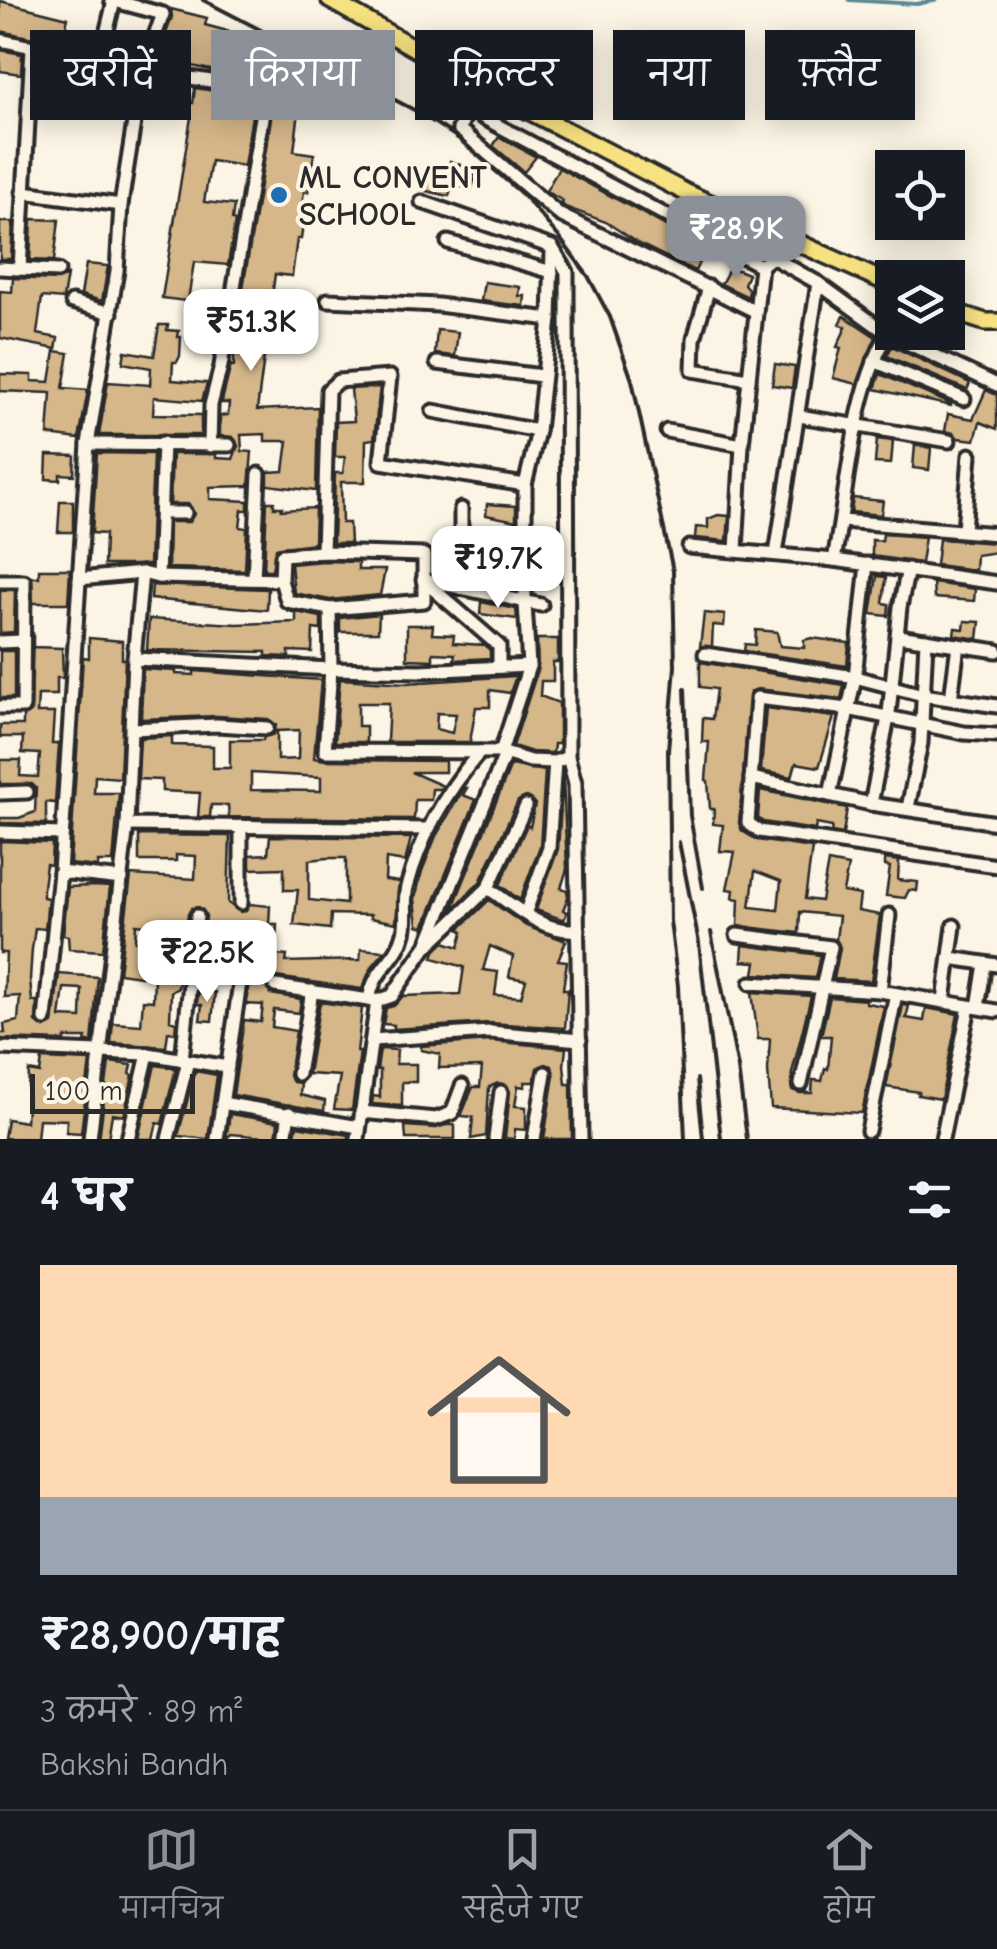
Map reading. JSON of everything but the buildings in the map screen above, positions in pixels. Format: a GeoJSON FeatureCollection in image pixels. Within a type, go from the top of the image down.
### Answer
{"type":"FeatureCollection","features":[{"type":"Feature","properties":{"kind":"main road"},"geometry":{"type":"LineString","coordinates":[[330,0],[415,49]]}},
{"type":"Feature","properties":{"kind":"main road"},"geometry":{"type":"LineString","coordinates":[[545,120],[685,192],[875,277]]}},
{"type":"Feature","properties":{"kind":"main road"},"geometry":{"type":"LineString","coordinates":[[965,315],[993,324]]}},
{"type":"Feature","properties":{"kind":"street"},"geometry":{"type":"LineString","coordinates":[[106,30],[112,0],[162,14],[156,30]]}},
{"type":"Feature","properties":{"kind":"street"},"geometry":{"type":"LineString","coordinates":[[0,40],[30,48]]}},
{"type":"Feature","properties":{"kind":"street"},"geometry":{"type":"LineString","coordinates":[[20,269],[30,80]]}},
{"type":"Feature","properties":{"kind":"street"},"geometry":{"type":"LineString","coordinates":[[45,1019],[60,872],[88,444],[117,270],[120,206],[134,120]]}},
{"type":"Feature","properties":{"kind":"street"},"geometry":{"type":"LineString","coordinates":[[210,446],[211,405],[221,366],[261,120]]}},
{"type":"Feature","properties":{"kind":"street"},"geometry":{"type":"LineString","coordinates":[[463,120],[459,129],[560,215],[755,311]]}},
{"type":"Feature","properties":{"kind":"street"},"geometry":{"type":"LineString","coordinates":[[489,120],[761,266]]}},
{"type":"Feature","properties":{"kind":"street"},"geometry":{"type":"LineString","coordinates":[[23,192],[120,206]]}},
{"type":"Feature","properties":{"kind":"street"},"geometry":{"type":"LineString","coordinates":[[685,192],[772,257],[875,321]]}},
{"type":"Feature","properties":{"kind":"street"},"geometry":{"type":"LineString","coordinates":[[422,202],[552,247],[567,272],[570,569],[562,759],[549,848],[525,914]]}},
{"type":"Feature","properties":{"kind":"street"},"geometry":{"type":"LineString","coordinates":[[736,550],[755,311],[761,266],[772,257],[777,233]]}},
{"type":"Feature","properties":{"kind":"street"},"geometry":{"type":"LineString","coordinates":[[448,242],[552,272]]}},
{"type":"Feature","properties":{"kind":"street"},"geometry":{"type":"LineString","coordinates":[[275,986],[373,1000],[392,996],[426,946],[503,753],[529,666],[525,485],[538,431],[550,320],[552,247]]}},
{"type":"Feature","properties":{"kind":"street"},"geometry":{"type":"LineString","coordinates":[[0,268],[58,270]]}},
{"type":"Feature","properties":{"kind":"street"},"geometry":{"type":"LineString","coordinates":[[776,554],[818,283]]}},
{"type":"Feature","properties":{"kind":"street"},"geometry":{"type":"LineString","coordinates":[[709,287],[694,339],[693,370],[749,379]]}},
{"type":"Feature","properties":{"kind":"street"},"geometry":{"type":"LineString","coordinates":[[328,300],[438,305],[550,320]]}},
{"type":"Feature","properties":{"kind":"street"},"geometry":{"type":"LineString","coordinates":[[72,302],[111,312]]}},
{"type":"Feature","properties":{"kind":"street"},"geometry":{"type":"LineString","coordinates":[[834,560],[857,427],[880,350]]}},
{"type":"Feature","properties":{"kind":"street"},"geometry":{"type":"LineString","coordinates":[[928,350],[997,385]]}},
{"type":"Feature","properties":{"kind":"street"},"geometry":{"type":"LineString","coordinates":[[874,361],[964,399]]}},
{"type":"Feature","properties":{"kind":"street"},"geometry":{"type":"LineString","coordinates":[[437,364],[542,376]]}},
{"type":"Feature","properties":{"kind":"street"},"geometry":{"type":"LineString","coordinates":[[323,552],[328,390],[338,381],[390,377],[381,462],[525,485]]}},
{"type":"Feature","properties":{"kind":"street"},"geometry":{"type":"LineString","coordinates":[[434,411],[538,431]]}},
{"type":"Feature","properties":{"kind":"street"},"geometry":{"type":"LineString","coordinates":[[799,416],[949,441]]}},
{"type":"Feature","properties":{"kind":"street"},"geometry":{"type":"LineString","coordinates":[[667,431],[742,445]]}},
{"type":"Feature","properties":{"kind":"street"},"geometry":{"type":"LineString","coordinates":[[158,577],[163,443]]}},
{"type":"Feature","properties":{"kind":"street"},"geometry":{"type":"LineString","coordinates":[[88,444],[229,446]]}},
{"type":"Feature","properties":{"kind":"street"},"geometry":{"type":"LineString","coordinates":[[964,530],[970,455]]}},
{"type":"Feature","properties":{"kind":"street"},"geometry":{"type":"LineString","coordinates":[[254,578],[260,474]]}},
{"type":"Feature","properties":{"kind":"street"},"geometry":{"type":"LineString","coordinates":[[460,508],[460,588]]}},
{"type":"Feature","properties":{"kind":"street"},"geometry":{"type":"LineString","coordinates":[[161,513],[185,513]]}},
{"type":"Feature","properties":{"kind":"street"},"geometry":{"type":"LineString","coordinates":[[842,521],[997,534]]}},
{"type":"Feature","properties":{"kind":"street"},"geometry":{"type":"LineString","coordinates":[[689,548],[834,560],[997,583]]}},
{"type":"Feature","properties":{"kind":"street"},"geometry":{"type":"LineString","coordinates":[[323,552],[424,554],[424,601],[330,609],[286,600],[281,580],[282,554],[323,552]]}},
{"type":"Feature","properties":{"kind":"street"},"geometry":{"type":"LineString","coordinates":[[830,795],[855,677],[867,564]]}},
{"type":"Feature","properties":{"kind":"street"},"geometry":{"type":"LineString","coordinates":[[872,804],[908,569]]}},
{"type":"Feature","properties":{"kind":"street"},"geometry":{"type":"LineString","coordinates":[[79,579],[142,573],[158,577],[281,580]]}},
{"type":"Feature","properties":{"kind":"street"},"geometry":{"type":"LineString","coordinates":[[90,1139],[127,825],[142,573]]}},
{"type":"Feature","properties":{"kind":"street"},"geometry":{"type":"LineString","coordinates":[[423,580],[541,605]]}},
{"type":"Feature","properties":{"kind":"street"},"geometry":{"type":"LineString","coordinates":[[423,580],[499,646],[499,667]]}},
{"type":"Feature","properties":{"kind":"street"},"geometry":{"type":"LineString","coordinates":[[0,581],[24,581],[23,707],[0,707]]}},
{"type":"Feature","properties":{"kind":"street"},"geometry":{"type":"LineString","coordinates":[[330,609],[331,669],[325,751],[480,752],[562,759]]}},
{"type":"Feature","properties":{"kind":"street"},"geometry":{"type":"LineString","coordinates":[[898,636],[997,651]]}},
{"type":"Feature","properties":{"kind":"street"},"geometry":{"type":"LineString","coordinates":[[908,808],[922,725],[926,640]]}},
{"type":"Feature","properties":{"kind":"street"},"geometry":{"type":"LineString","coordinates":[[0,642],[23,641]]}},
{"type":"Feature","properties":{"kind":"street"},"geometry":{"type":"LineString","coordinates":[[951,700],[958,645]]}},
{"type":"Feature","properties":{"kind":"street"},"geometry":{"type":"LineString","coordinates":[[704,654],[855,677],[922,695],[997,706]]}},
{"type":"Feature","properties":{"kind":"street"},"geometry":{"type":"LineString","coordinates":[[134,659],[331,669],[529,666]]}},
{"type":"Feature","properties":{"kind":"street"},"geometry":{"type":"LineString","coordinates":[[997,735],[964,733],[848,709],[757,698],[748,822],[760,831],[997,866]]}},
{"type":"Feature","properties":{"kind":"street"},"geometry":{"type":"LineString","coordinates":[[132,728],[267,728]]}},
{"type":"Feature","properties":{"kind":"street"},"geometry":{"type":"LineString","coordinates":[[222,1103],[288,1113],[358,1133],[372,1040],[376,974],[393,957],[404,932],[406,891],[428,829],[456,777],[480,752]]}},
{"type":"Feature","properties":{"kind":"street"},"geometry":{"type":"LineString","coordinates":[[562,759],[575,783],[581,1139]]}},
{"type":"Feature","properties":{"kind":"street"},"geometry":{"type":"LineString","coordinates":[[752,778],[872,804],[997,823]]}},
{"type":"Feature","properties":{"kind":"street"},"geometry":{"type":"LineString","coordinates":[[0,793],[27,792]]}},
{"type":"Feature","properties":{"kind":"street"},"geometry":{"type":"LineString","coordinates":[[426,946],[488,888],[526,806]]}},
{"type":"Feature","properties":{"kind":"street"},"geometry":{"type":"LineString","coordinates":[[127,825],[428,829]]}},
{"type":"Feature","properties":{"kind":"street"},"geometry":{"type":"LineString","coordinates":[[241,826],[241,903]]}},
{"type":"Feature","properties":{"kind":"street"},"geometry":{"type":"LineString","coordinates":[[0,832],[62,834]]}},
{"type":"Feature","properties":{"kind":"street"},"geometry":{"type":"LineString","coordinates":[[60,872],[122,878]]}},
{"type":"Feature","properties":{"kind":"street"},"geometry":{"type":"LineString","coordinates":[[488,888],[525,914],[563,932],[578,930]]}},
{"type":"Feature","properties":{"kind":"street"},"geometry":{"type":"LineString","coordinates":[[880,992],[890,915]]}},
{"type":"Feature","properties":{"kind":"street"},"geometry":{"type":"LineString","coordinates":[[168,1139],[185,1061],[198,916]]}},
{"type":"Feature","properties":{"kind":"street"},"geometry":{"type":"LineString","coordinates":[[944,1001],[954,926]]}},
{"type":"Feature","properties":{"kind":"street"},"geometry":{"type":"LineString","coordinates":[[737,935],[830,948],[801,1084]]}},
{"type":"Feature","properties":{"kind":"street"},"geometry":{"type":"LineString","coordinates":[[942,1139],[973,1007],[991,964],[950,958]]}},
{"type":"Feature","properties":{"kind":"street"},"geometry":{"type":"LineString","coordinates":[[218,1139],[242,968]]}},
{"type":"Feature","properties":{"kind":"street"},"geometry":{"type":"LineString","coordinates":[[752,984],[880,992],[997,1011]]}},
{"type":"Feature","properties":{"kind":"street"},"geometry":{"type":"LineString","coordinates":[[298,1074],[312,991]]}},
{"type":"Feature","properties":{"kind":"street"},"geometry":{"type":"LineString","coordinates":[[868,1131],[896,994]]}},
{"type":"Feature","properties":{"kind":"street"},"geometry":{"type":"LineString","coordinates":[[372,1040],[490,1032],[580,1040]]}},
{"type":"Feature","properties":{"kind":"street"},"geometry":{"type":"LineString","coordinates":[[0,1048],[148,1054],[228,1067]]}},
{"type":"Feature","properties":{"kind":"street"},"geometry":{"type":"LineString","coordinates":[[128,1139],[148,1054]]}},
{"type":"Feature","properties":{"kind":"street"},"geometry":{"type":"LineString","coordinates":[[534,1139],[545,1073]]}},
{"type":"Feature","properties":{"kind":"street"},"geometry":{"type":"LineString","coordinates":[[361,1112],[446,1117],[452,1113],[462,1086]]}},
{"type":"Feature","properties":{"kind":"street"},"geometry":{"type":"LineString","coordinates":[[495,1139],[501,1092]]}},
{"type":"Feature","properties":{"kind":"street"},"geometry":{"type":"LineString","coordinates":[[285,1139],[288,1113]]}},
{"type":"Feature","properties":{"kind":"waterway"},"geometry":{"type":"LineString","coordinates":[[849,0],[917,4],[936,0]]}},
{"type":"Feature","properties":{"kind":"railway"},"geometry":{"type":"LineString","coordinates":[[203,0],[418,112],[458,138],[523,195],[559,237],[588,276],[610,317],[632,380],[673,571],[675,666],[668,750],[670,921],[678,986],[685,1139]]}},
{"type":"Feature","properties":{"kind":"railway"},"geometry":{"type":"LineString","coordinates":[[685,689],[690,816],[703,888]]}},
{"type":"Feature","properties":{"kind":"railway"},"geometry":{"type":"LineString","coordinates":[[679,842],[699,943],[721,1139]]}},
{"type":"Feature","properties":{"kind":"railway"},"geometry":{"type":"LineString","coordinates":[[711,932],[738,1068],[747,1139]]}},
{"type":"Feature","properties":{"kind":"railway"},"geometry":{"type":"LineString","coordinates":[[697,1079],[703,1139]]}},
{"type":"Feature","properties":{"kind":"place","name":"ML CONVENT SCHOOL"},"geometry":{"type":"Point","coordinates":[279,195]}}]}
